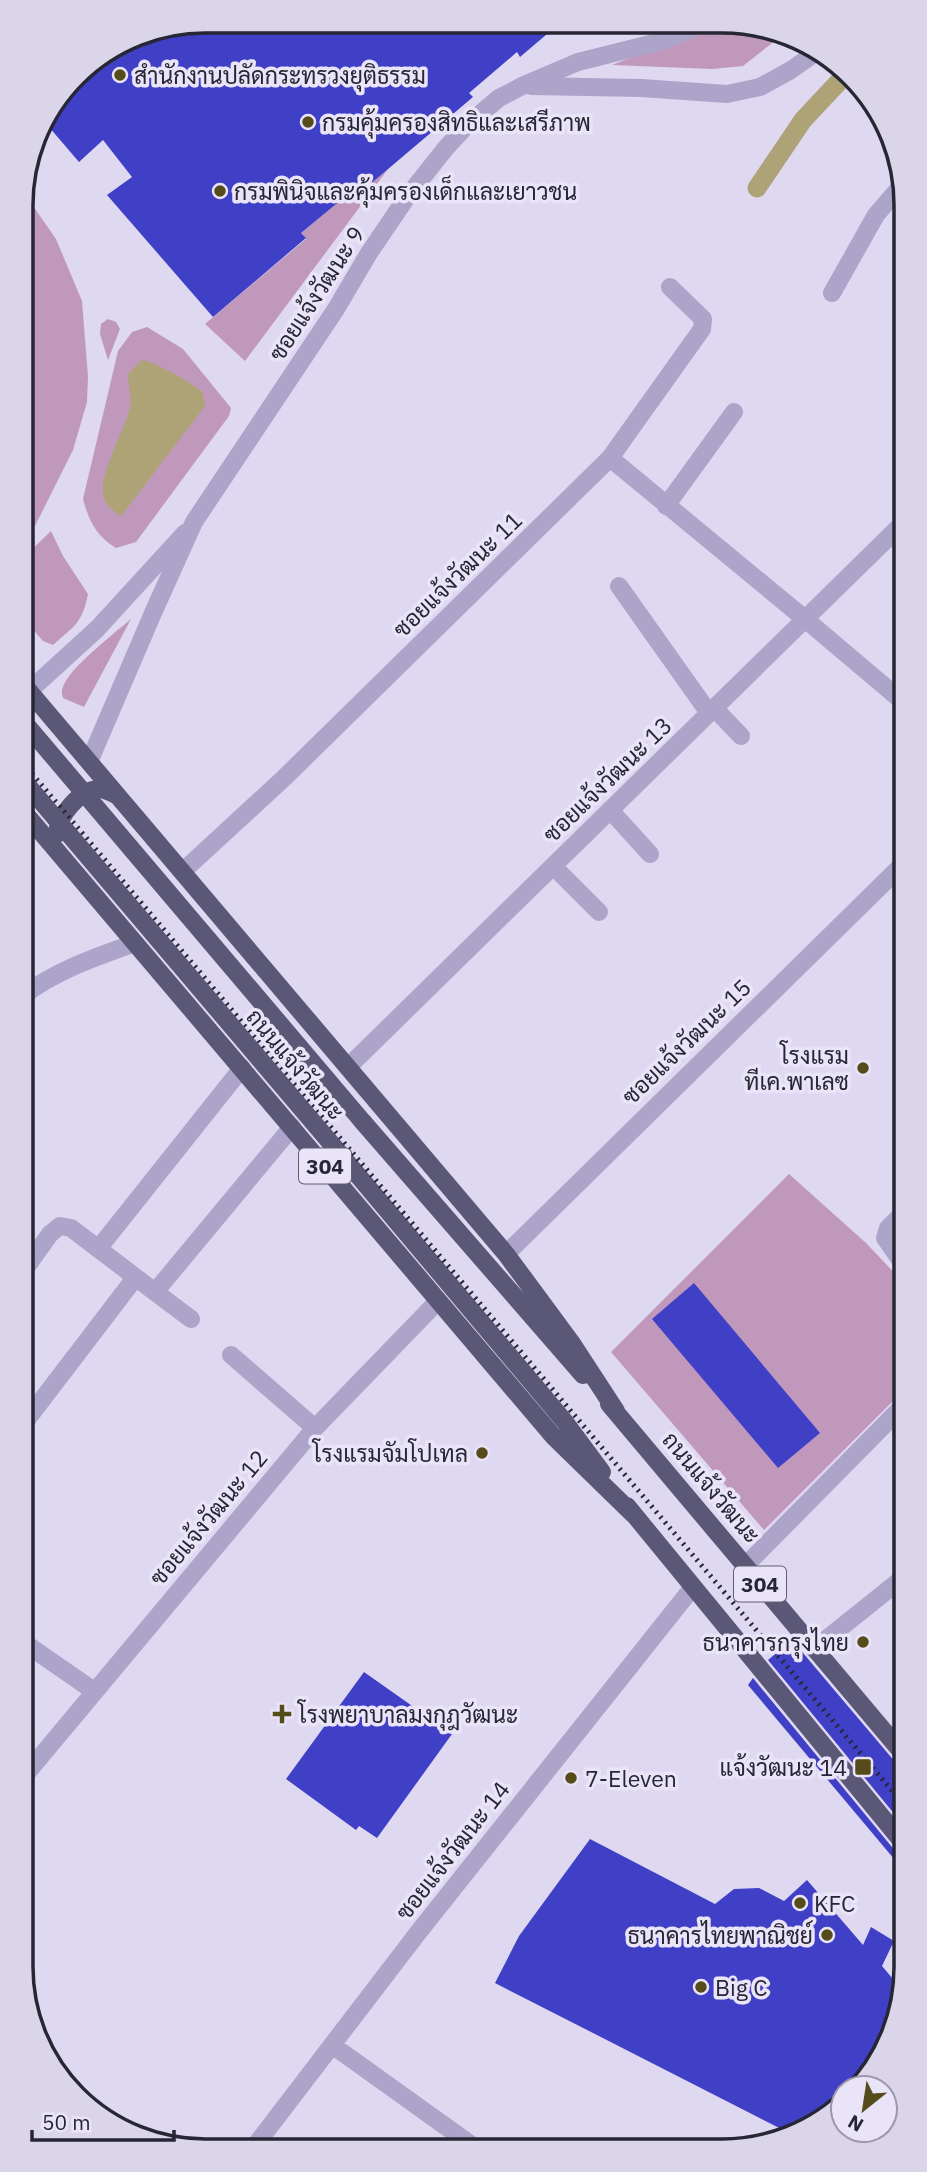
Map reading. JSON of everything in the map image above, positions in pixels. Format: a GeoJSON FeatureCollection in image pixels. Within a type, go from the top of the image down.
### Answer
{"type":"FeatureCollection","features":[{"type":"Feature","properties":{"kind":"main road","name":"ถนนแจ้งวัฒนะ"},"geometry":{"type":"LineString","coordinates":[[34,700],[506,1254],[572,1342],[616,1411]]}},
{"type":"Feature","properties":{"kind":"main road","name":"ถนนแจ้งวัฒนะ"},"geometry":{"type":"LineString","coordinates":[[34,734],[516,1301],[616,1411],[893,1742]]}},
{"type":"Feature","properties":{"kind":"main road"},"geometry":{"type":"LineString","coordinates":[[58,852],[57,828],[73,804],[86,794],[99,789],[116,795]]}},
{"type":"Feature","properties":{"kind":"main road","name":"ถนนแจ้งวัฒนะ"},"geometry":{"type":"LineString","coordinates":[[34,793],[565,1422],[633,1514],[893,1830]]}},
{"type":"Feature","properties":{"kind":"main road","name":"ถนนแจ้งวัฒนะ"},"geometry":{"type":"LineString","coordinates":[[34,823],[553,1436],[633,1514]]}},
{"type":"Feature","properties":{"kind":"street","name":"ซอยแจ้งวัฒนะ 9"},"geometry":{"type":"LineString","coordinates":[[34,683],[97,629],[194,522],[407,197],[467,125],[499,98],[524,85],[578,62],[659,42],[682,33]]}},
{"type":"Feature","properties":{"kind":"street"},"geometry":{"type":"LineString","coordinates":[[524,85],[630,87],[727,94],[760,87],[809,57]]}},
{"type":"Feature","properties":{"kind":"street"},"geometry":{"type":"LineString","coordinates":[[832,293],[876,215],[893,195]]}},
{"type":"Feature","properties":{"kind":"street","name":"ซอยแจ้งวัฒนะ 11"},"geometry":{"type":"LineString","coordinates":[[182,872],[284,778],[610,458],[702,328],[703,319],[670,287]]}},
{"type":"Feature","properties":{"kind":"street"},"geometry":{"type":"LineString","coordinates":[[666,506],[734,412]]}},
{"type":"Feature","properties":{"kind":"street"},"geometry":{"type":"LineString","coordinates":[[610,458],[894,695]]}},
{"type":"Feature","properties":{"kind":"street","name":"ซอยแจ้งวัฒนะ 9"},"geometry":{"type":"LineString","coordinates":[[89,762],[194,522]]}},
{"type":"Feature","properties":{"kind":"street","name":"ซอยแจ้งวัฒนะ 13"},"geometry":{"type":"LineString","coordinates":[[348,1067],[894,532]]}},
{"type":"Feature","properties":{"kind":"street"},"geometry":{"type":"LineString","coordinates":[[620,586],[711,711],[741,736]]}},
{"type":"Feature","properties":{"kind":"street"},"geometry":{"type":"LineString","coordinates":[[610,810],[650,854]]}},
{"type":"Feature","properties":{"kind":"street"},"geometry":{"type":"LineString","coordinates":[[553,866],[599,912]]}},
{"type":"Feature","properties":{"kind":"street","name":"ซอยแจ้งวัฒนะ 15"},"geometry":{"type":"LineString","coordinates":[[506,1254],[894,873]]}},
{"type":"Feature","properties":{"kind":"street"},"geometry":{"type":"LineString","coordinates":[[34,988],[78,963],[135,943]]}},
{"type":"Feature","properties":{"kind":"street"},"geometry":{"type":"LineString","coordinates":[[98,1249],[242,1068]]}},
{"type":"Feature","properties":{"kind":"street"},"geometry":{"type":"LineString","coordinates":[[155,1292],[292,1127]]}},
{"type":"Feature","properties":{"kind":"street"},"geometry":{"type":"LineString","coordinates":[[893,1223],[888,1228],[885,1238],[893,1250]]}},
{"type":"Feature","properties":{"kind":"street"},"geometry":{"type":"LineString","coordinates":[[33,1257],[50,1234],[60,1226],[71,1228],[191,1319]]}},
{"type":"Feature","properties":{"kind":"street"},"geometry":{"type":"LineString","coordinates":[[33,1411],[135,1278]]}},
{"type":"Feature","properties":{"kind":"street","name":"ซอยแจ้งวัฒนะ 12"},"geometry":{"type":"LineString","coordinates":[[33,1765],[315,1427],[439,1301]]}},
{"type":"Feature","properties":{"kind":"street"},"geometry":{"type":"LineString","coordinates":[[231,1355],[315,1427]]}},
{"type":"Feature","properties":{"kind":"street"},"geometry":{"type":"LineString","coordinates":[[745,1566],[893,1416]]}},
{"type":"Feature","properties":{"kind":"street"},"geometry":{"type":"LineString","coordinates":[[814,1649],[893,1586]]}},
{"type":"Feature","properties":{"kind":"street","name":"ซอยแจ้งวัฒนะ 14"},"geometry":{"type":"LineString","coordinates":[[260,2139],[417,1934],[693,1587]]}},
{"type":"Feature","properties":{"kind":"street"},"geometry":{"type":"LineString","coordinates":[[33,1649],[94,1691]]}},
{"type":"Feature","properties":{"kind":"street"},"geometry":{"type":"LineString","coordinates":[[332,2045],[463,2139]]}},
{"type":"Feature","properties":{"kind":"shaded area"},"geometry":{"type":"Polygon","coordinates":[[[693,33],[733,34],[774,41],[743,66],[712,69],[612,65],[693,33]]]}},
{"type":"Feature","properties":{"kind":"shaded area"},"geometry":{"type":"Polygon","coordinates":[[[388,169],[245,361],[205,324],[306,239],[301,233],[358,186],[362,191],[388,169]]]}},
{"type":"Feature","properties":{"kind":"shaded area"},"geometry":{"type":"Polygon","coordinates":[[[34,207],[56,239],[82,301],[88,377],[87,402],[73,450],[35,526],[34,207]]]}},
{"type":"Feature","properties":{"kind":"shaded area"},"geometry":{"type":"Polygon","coordinates":[[[108,319],[116,322],[120,329],[108,360],[100,334],[101,324],[108,319]]]}},
{"type":"Feature","properties":{"kind":"shaded area"},"geometry":{"type":"Polygon","coordinates":[[[147,327],[183,349],[231,408],[229,416],[136,542],[116,548],[94,527],[83,499],[118,351],[132,332],[147,327]]]}},
{"type":"Feature","properties":{"kind":"shaded area"},"geometry":{"type":"Polygon","coordinates":[[[142,360],[164,369],[198,389],[203,393],[205,406],[121,516],[106,502],[103,487],[108,464],[130,407],[128,374],[142,360]]]}},
{"type":"Feature","properties":{"kind":"shaded area"},"geometry":{"type":"Polygon","coordinates":[[[51,531],[63,556],[88,594],[80,618],[53,645],[43,641],[34,630],[34,548],[51,531]]]}},
{"type":"Feature","properties":{"kind":"shaded area"},"geometry":{"type":"Polygon","coordinates":[[[131,619],[84,707],[63,698],[62,688],[67,679],[93,651],[131,619]]]}},
{"type":"Feature","properties":{"kind":"shaded area"},"geometry":{"type":"Polygon","coordinates":[[[789,1174],[866,1243],[893,1272],[893,1401],[764,1530],[611,1352],[789,1174]]]}},
{"type":"Feature","properties":{"kind":"building"},"geometry":{"type":"Polygon","coordinates":[[[205,33],[548,33],[520,57],[517,52],[469,93],[473,97],[361,192],[358,186],[301,233],[306,238],[213,317],[107,195],[132,177],[103,140],[79,162],[51,129],[56,119],[92,76],[119,56],[150,42],[205,33]]]}},
{"type":"Feature","properties":{"kind":"building"},"geometry":{"type":"Polygon","coordinates":[[[694,1283],[820,1433],[778,1468],[652,1319],[694,1283]]]}},
{"type":"Feature","properties":{"kind":"building"},"geometry":{"type":"Polygon","coordinates":[[[792,1640],[893,1760],[893,1812],[768,1660],[792,1640]]]}},
{"type":"Feature","properties":{"kind":"building"},"geometry":{"type":"Polygon","coordinates":[[[364,1672],[452,1734],[377,1838],[359,1826],[356,1830],[286,1779],[364,1672]]]}},
{"type":"Feature","properties":{"kind":"building"},"geometry":{"type":"Polygon","coordinates":[[[753,1678],[893,1848],[893,1858],[748,1685],[753,1678]]]}},
{"type":"Feature","properties":{"kind":"building","name":"Big C"},"geometry":{"type":"Polygon","coordinates":[[[590,1839],[715,1904],[734,1889],[759,1888],[784,1901],[807,1880],[863,1945],[871,1927],[893,1940],[882,1966],[893,1979],[888,2011],[871,2053],[856,2074],[829,2074],[829,2101],[808,2116],[780,2128],[495,1983],[519,1936],[590,1839]]]}},
{"type":"Feature","properties":{"kind":"waterway"},"geometry":{"type":"LineString","coordinates":[[757,188],[803,120],[840,81]]}},
{"type":"Feature","properties":{"kind":"railway"},"geometry":{"type":"LineString","coordinates":[[34,776],[893,1792]]}},
{"type":"Feature","properties":{"kind":"place","name":"สำนักงานปลัดกระทรวงยุติธรรม"},"geometry":{"type":"Point","coordinates":[120,75]}},
{"type":"Feature","properties":{"kind":"place","name":"กรมคุ้มครองสิทธิและเสรีภาพ"},"geometry":{"type":"Point","coordinates":[308,122]}},
{"type":"Feature","properties":{"kind":"place","name":"กรมพินิจและคุ้มครองเด็กและเยาวชน"},"geometry":{"type":"Point","coordinates":[220,191]}},
{"type":"Feature","properties":{"kind":"place","name":"โรงแรม ทีเค.พาเลซ"},"geometry":{"type":"Point","coordinates":[863,1068]}},
{"type":"Feature","properties":{"kind":"place","name":"โรงแรมจัมโปเทล"},"geometry":{"type":"Point","coordinates":[482,1453]}},
{"type":"Feature","properties":{"kind":"place","name":"ธนาคารกรุงไทย"},"geometry":{"type":"Point","coordinates":[863,1642]}},
{"type":"Feature","properties":{"kind":"place","name":"โรงพยาบาลมงกุฎวัฒนะ"},"geometry":{"type":"Point","coordinates":[282,1714]}},
{"type":"Feature","properties":{"kind":"place","name":"แจ้งวัฒนะ 14"},"geometry":{"type":"Point","coordinates":[863,1767]}},
{"type":"Feature","properties":{"kind":"place","name":"7-Eleven"},"geometry":{"type":"Point","coordinates":[571,1778]}},
{"type":"Feature","properties":{"kind":"place","name":"KFC"},"geometry":{"type":"Point","coordinates":[800,1903]}},
{"type":"Feature","properties":{"kind":"place","name":"ธนาคารไทยพาณิชย์"},"geometry":{"type":"Point","coordinates":[827,1935]}},
{"type":"Feature","properties":{"kind":"place","name":"Big C"},"geometry":{"type":"Point","coordinates":[701,1987]}}]}
